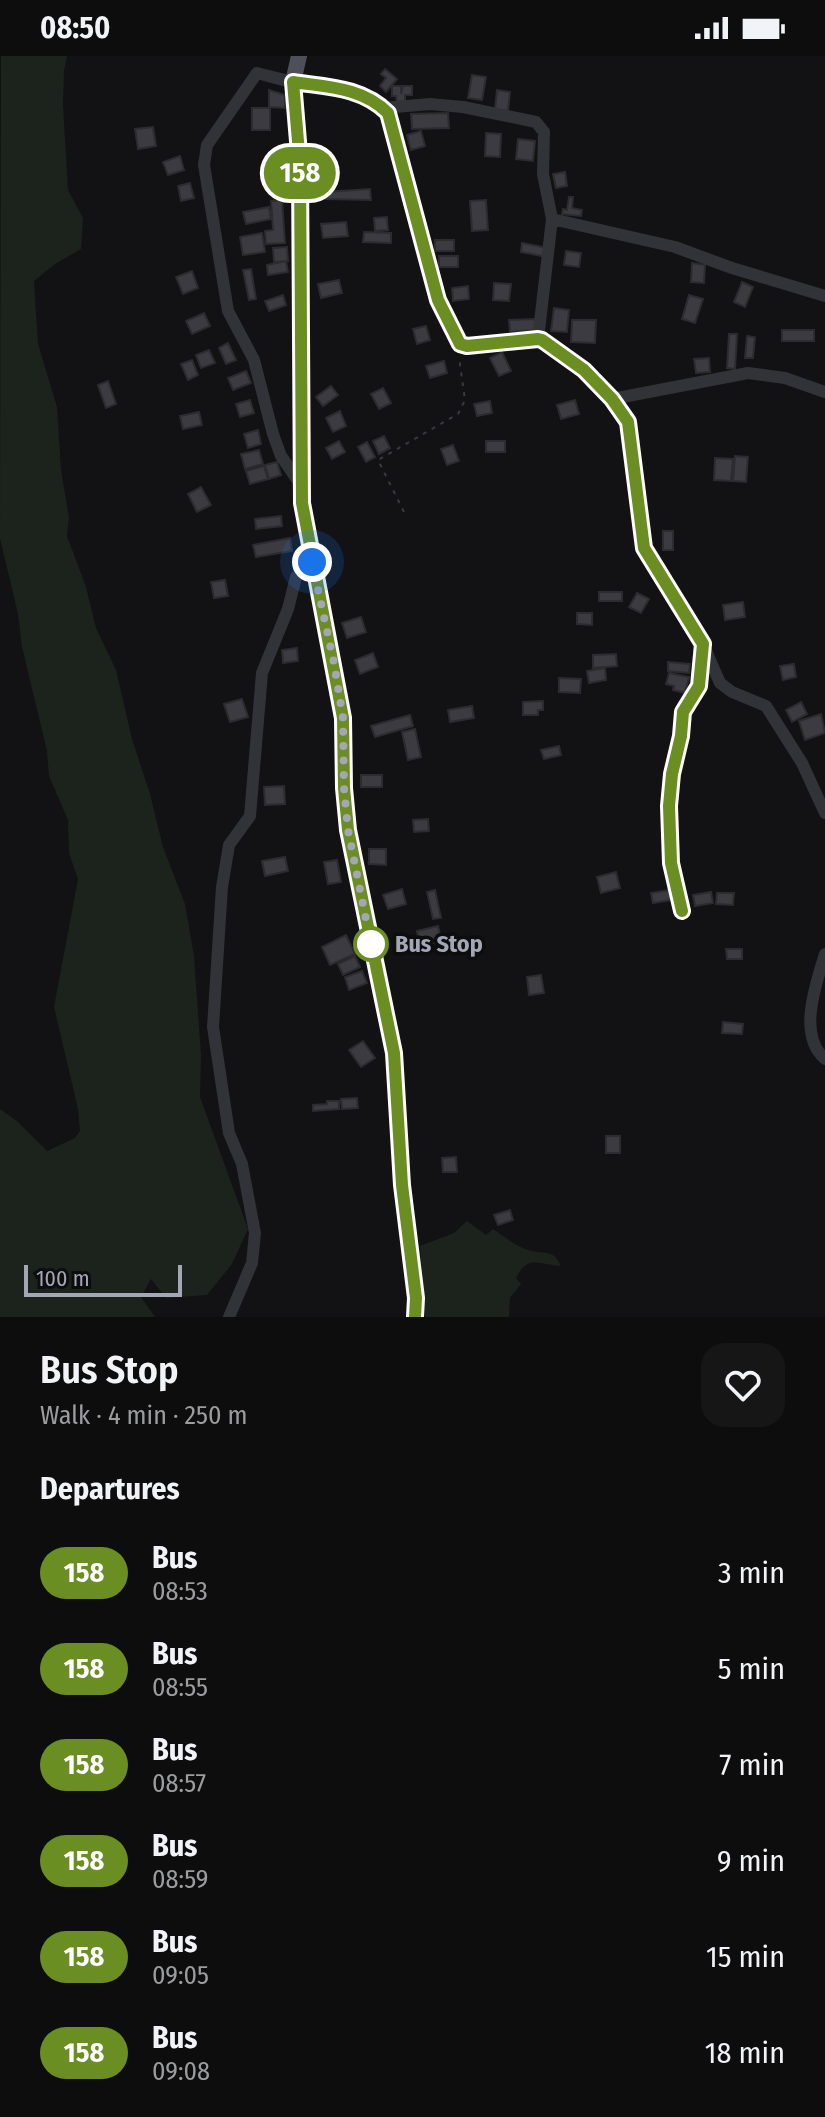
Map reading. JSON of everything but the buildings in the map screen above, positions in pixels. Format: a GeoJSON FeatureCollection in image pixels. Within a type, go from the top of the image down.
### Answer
{"type":"FeatureCollection","features":[{"type":"Feature","properties":{"kind":"main road"},"geometry":{"type":"LineString","coordinates":[[299,56],[293,82],[300,165],[301,485],[312,562],[343,718],[344,788],[351,845],[394,1053],[402,1185],[416,1298],[415,1317]]}},
{"type":"Feature","properties":{"kind":"street"},"geometry":{"type":"LineString","coordinates":[[301,485],[281,456],[254,360],[228,311],[204,165],[207,145],[257,73],[293,82],[346,89],[383,108],[392,119],[438,300],[460,344],[467,346],[538,339],[584,370],[623,413],[631,431],[644,548],[703,644],[720,683],[732,692],[766,706],[802,763],[825,813]]}},
{"type":"Feature","properties":{"kind":"street"},"geometry":{"type":"LineString","coordinates":[[383,108],[430,104],[463,107],[536,122],[544,132],[543,174],[552,219],[538,339]]}},
{"type":"Feature","properties":{"kind":"street"},"geometry":{"type":"LineString","coordinates":[[552,219],[675,247],[825,296]]}},
{"type":"Feature","properties":{"kind":"street"},"geometry":{"type":"LineString","coordinates":[[612,399],[748,373],[785,378],[825,392]]}},
{"type":"Feature","properties":{"kind":"street"},"geometry":{"type":"LineString","coordinates":[[229,1317],[252,1263],[255,1233],[242,1164],[229,1133],[213,1027],[222,887],[229,845],[250,816],[262,673],[288,609],[296,577],[312,562]]}},
{"type":"Feature","properties":{"kind":"street"},"geometry":{"type":"LineString","coordinates":[[682,911],[671,863],[669,806],[683,712],[699,686],[703,644]]}},
{"type":"Feature","properties":{"kind":"street"},"geometry":{"type":"LineString","coordinates":[[825,954],[817,979],[810,1029],[815,1048],[825,1059]]}},
{"type":"Feature","properties":{"kind":"path"},"geometry":{"type":"LineString","coordinates":[[404,512],[378,460],[458,414],[465,400],[459,360],[460,344]]}},
{"type":"Feature","properties":{"kind":"shaded area"},"geometry":{"type":"Polygon","coordinates":[[[1,56],[67,56],[63,105],[68,190],[83,218],[81,249],[34,281],[38,344],[57,407],[61,470],[69,518],[67,536],[86,587],[96,628],[116,670],[163,847],[185,904],[194,956],[201,1054],[200,1097],[248,1229],[232,1264],[207,1295],[166,1298],[151,1279],[141,1297],[155,1317],[0,1317],[0,1109],[47,1151],[75,1138],[80,1131],[78,1109],[54,1007],[78,879],[69,853],[68,820],[49,776],[47,751],[0,538],[1,56]]]}},
{"type":"Feature","properties":{"kind":"shaded area"},"geometry":{"type":"Polygon","coordinates":[[[467,1221],[486,1235],[493,1229],[523,1248],[551,1254],[561,1266],[530,1263],[525,1266],[516,1278],[521,1284],[510,1298],[509,1317],[425,1317],[420,1246],[454,1233],[467,1221]]]}},
{"type":"Feature","properties":{"kind":"bus line","name":"158"},"geometry":{"type":"LineString","coordinates":[[415,1317],[416,1298],[402,1185],[394,1053],[348,830],[343,718],[302,503],[300,165],[293,82],[346,89],[371,99],[392,119],[438,300],[460,344],[542,340],[584,370],[612,399],[628,422],[644,548],[703,644],[699,686],[683,712],[669,806],[671,863],[682,911]]}},
{"type":"Feature","properties":{"kind":"place","name":"Bus Stop"},"geometry":{"type":"Point","coordinates":[371,944]}},
{"type":"Feature","properties":{"kind":"route"},"geometry":{"type":"LineString","coordinates":[[312,562],[343,718],[348,830],[371,944]]}}]}
